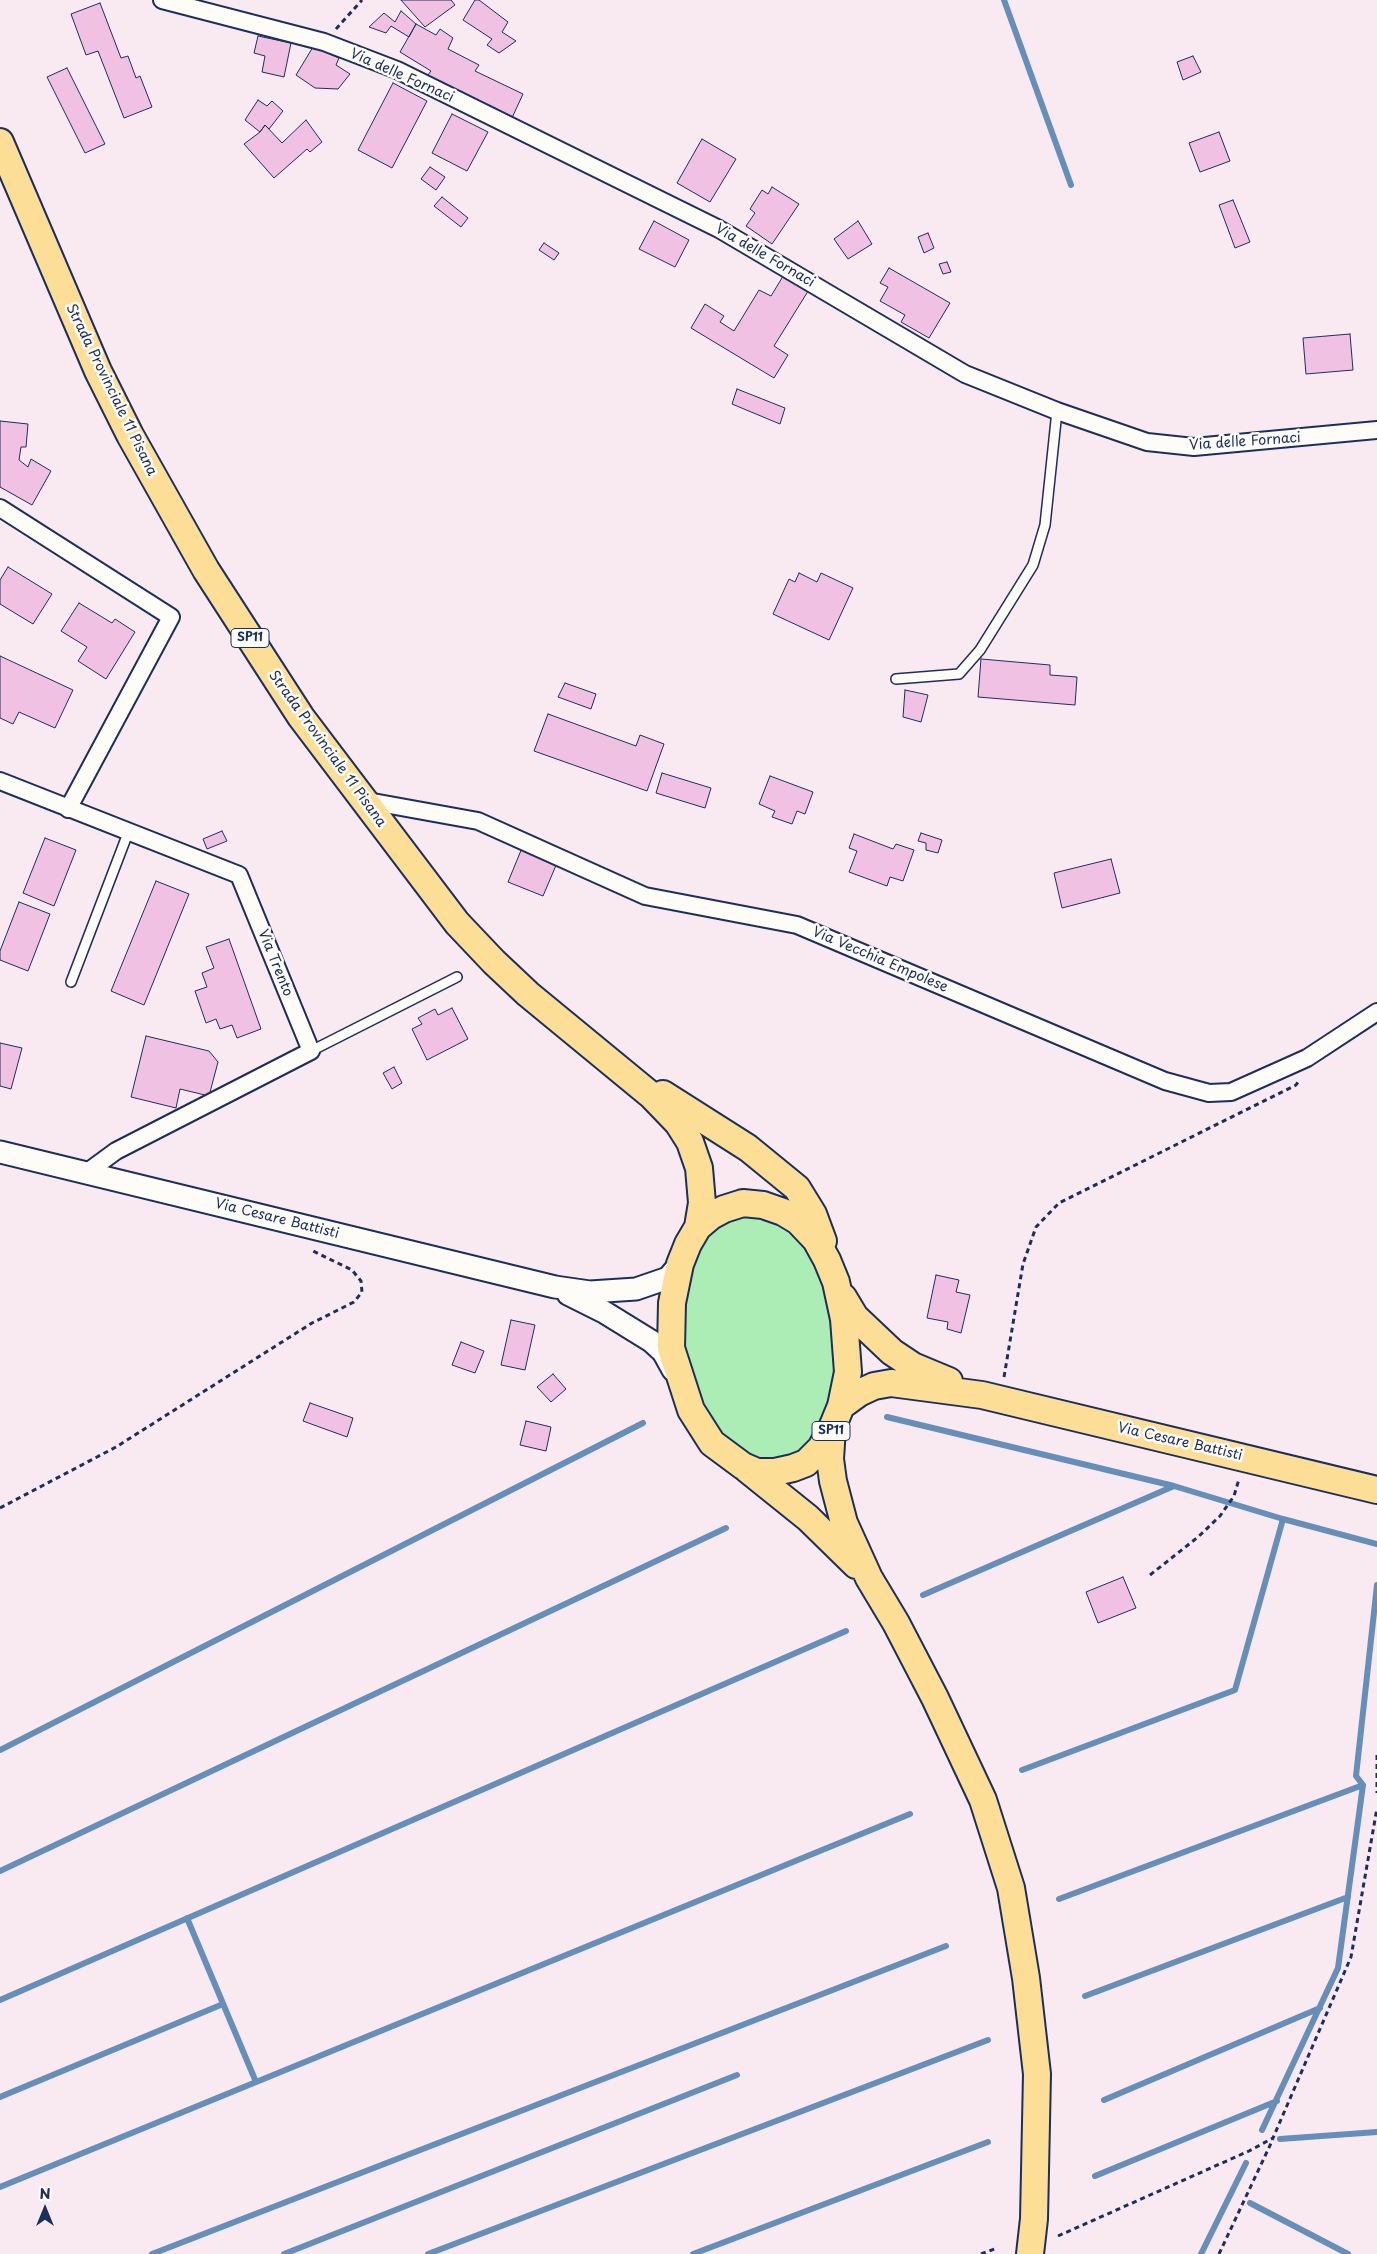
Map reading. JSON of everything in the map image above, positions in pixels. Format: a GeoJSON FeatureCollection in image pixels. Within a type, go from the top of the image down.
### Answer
{"type":"FeatureCollection","features":[{"type":"Feature","properties":{"kind":"main road","name":"Strada Provinciale 11 Pisana"},"geometry":{"type":"LineString","coordinates":[[0,142],[69,307],[130,435],[206,570],[301,717],[457,923],[528,994],[652,1096],[678,1123],[690,1142],[699,1168],[702,1202],[698,1228]]}},
{"type":"Feature","properties":{"kind":"main road","name":"Strada Provinciale 11 Pisana"},"geometry":{"type":"LineString","coordinates":[[609,1060],[748,1148],[797,1188],[814,1214],[834,1278]]}},
{"type":"Feature","properties":{"kind":"main road","name":"Via Cesare Battisti"},"geometry":{"type":"LineString","coordinates":[[834,1278],[844,1319],[848,1372],[836,1417],[821,1448],[806,1462],[793,1468],[775,1472],[757,1472],[743,1466],[712,1443],[691,1410],[671,1348],[670,1321],[672,1302],[680,1264],[688,1244],[698,1228],[711,1216],[724,1209],[743,1203],[763,1204],[784,1212],[798,1221],[816,1240],[834,1278],[856,1317],[892,1352],[913,1366],[991,1397]]}},
{"type":"Feature","properties":{"kind":"main road","name":"Via Cesare Battisti"},"geometry":{"type":"LineString","coordinates":[[836,1417],[859,1393],[874,1386],[891,1383],[991,1397],[1377,1490]]}},
{"type":"Feature","properties":{"kind":"main road"},"geometry":{"type":"LineString","coordinates":[[836,1417],[830,1459],[838,1504],[844,1523],[869,1578],[913,1656],[983,1800],[1011,1888],[1026,1978],[1037,2074],[1034,2219],[1030,2254]]}},
{"type":"Feature","properties":{"kind":"main road"},"geometry":{"type":"LineString","coordinates":[[743,1466],[808,1518],[869,1578]]}},
{"type":"Feature","properties":{"kind":"street","name":"Via delle Fornaci"},"geometry":{"type":"LineString","coordinates":[[162,0],[324,42],[397,70],[719,229],[965,374],[1057,411],[1147,442],[1194,447],[1377,430]]}},
{"type":"Feature","properties":{"kind":"street"},"geometry":{"type":"LineString","coordinates":[[0,508],[171,617],[68,809]]}},
{"type":"Feature","properties":{"kind":"street","name":"Via Trento"},"geometry":{"type":"LineString","coordinates":[[0,781],[128,833],[239,874],[311,1051]]}},
{"type":"Feature","properties":{"kind":"street","name":"Via Vecchia Empolese"},"geometry":{"type":"LineString","coordinates":[[362,800],[478,821],[645,896],[797,925],[1165,1081],[1209,1093],[1231,1092],[1314,1054],[1377,1012]]}},
{"type":"Feature","properties":{"kind":"street"},"geometry":{"type":"LineString","coordinates":[[86,1173],[116,1151],[311,1051]]}},
{"type":"Feature","properties":{"kind":"street","name":"Via Cesare Battisti"},"geometry":{"type":"LineString","coordinates":[[0,1152],[555,1287],[590,1292],[636,1289],[668,1278],[680,1264]]}},
{"type":"Feature","properties":{"kind":"street","name":"Via Cesare Battisti"},"geometry":{"type":"LineString","coordinates":[[555,1287],[604,1312],[651,1341],[663,1352],[683,1388]]}},
{"type":"Feature","properties":{"kind":"lane"},"geometry":{"type":"LineString","coordinates":[[896,679],[959,674],[980,650],[1033,565],[1045,525],[1057,411]]}},
{"type":"Feature","properties":{"kind":"lane"},"geometry":{"type":"LineString","coordinates":[[71,982],[128,833]]}},
{"type":"Feature","properties":{"kind":"lane"},"geometry":{"type":"LineString","coordinates":[[311,1051],[457,977]]}},
{"type":"Feature","properties":{"kind":"path"},"geometry":{"type":"LineString","coordinates":[[324,42],[362,0]]}},
{"type":"Feature","properties":{"kind":"path"},"geometry":{"type":"LineString","coordinates":[[991,1397],[1022,1264],[1036,1227],[1059,1203],[1296,1085],[1314,1054]]}},
{"type":"Feature","properties":{"kind":"path"},"geometry":{"type":"LineString","coordinates":[[0,1508],[116,1447],[312,1323],[354,1302],[362,1292],[361,1281],[352,1270],[312,1251]]}},
{"type":"Feature","properties":{"kind":"path"},"geometry":{"type":"LineString","coordinates":[[1150,1575],[1198,1537],[1220,1516],[1234,1496]]}},
{"type":"Feature","properties":{"kind":"path"},"geometry":{"type":"LineString","coordinates":[[1377,1755],[1377,1793]]}},
{"type":"Feature","properties":{"kind":"path"},"geometry":{"type":"LineString","coordinates":[[1219,2254],[1273,2138],[1352,1956],[1377,1808]]}},
{"type":"Feature","properties":{"kind":"path"},"geometry":{"type":"LineString","coordinates":[[1058,2236],[1249,2151],[1273,2138]]}},
{"type":"Feature","properties":{"kind":"path"},"geometry":{"type":"LineString","coordinates":[[982,2254],[997,2248]]}},
{"type":"Feature","properties":{"kind":"green space"},"geometry":{"type":"Polygon","coordinates":[[[744,1216],[760,1217],[778,1224],[790,1231],[805,1247],[816,1266],[824,1286],[832,1321],[835,1371],[829,1402],[811,1440],[799,1452],[774,1459],[760,1459],[749,1455],[721,1435],[703,1405],[683,1346],[684,1304],[692,1269],[699,1250],[708,1236],[718,1227],[744,1216]]]}},
{"type":"Feature","properties":{"kind":"building"},"geometry":{"type":"Polygon","coordinates":[[[401,0],[451,0],[455,5],[425,27],[401,0]]]}},
{"type":"Feature","properties":{"kind":"building"},"geometry":{"type":"Polygon","coordinates":[[[475,0],[479,0],[508,22],[502,32],[516,41],[499,53],[487,45],[492,39],[463,20],[475,0]]]}},
{"type":"Feature","properties":{"kind":"building"},"geometry":{"type":"Polygon","coordinates":[[[100,3],[121,58],[128,56],[136,78],[140,76],[152,107],[124,118],[98,51],[86,55],[71,14],[100,3]]]}},
{"type":"Feature","properties":{"kind":"building"},"geometry":{"type":"Polygon","coordinates":[[[401,11],[416,24],[409,37],[391,26],[386,33],[369,27],[384,13],[395,22],[401,11]]]}},
{"type":"Feature","properties":{"kind":"building"},"geometry":{"type":"Polygon","coordinates":[[[416,24],[436,35],[440,29],[453,38],[448,49],[479,65],[475,71],[523,94],[511,120],[427,76],[431,71],[400,52],[416,24]]]}},
{"type":"Feature","properties":{"kind":"building"},"geometry":{"type":"Polygon","coordinates":[[[258,36],[291,43],[284,77],[262,72],[265,56],[254,53],[258,36]]]}},
{"type":"Feature","properties":{"kind":"building"},"geometry":{"type":"Polygon","coordinates":[[[313,47],[339,58],[336,65],[350,74],[338,89],[315,88],[296,75],[313,47]]]}},
{"type":"Feature","properties":{"kind":"building"},"geometry":{"type":"Polygon","coordinates":[[[1193,56],[1201,72],[1183,80],[1177,62],[1193,56]]]}},
{"type":"Feature","properties":{"kind":"building"},"geometry":{"type":"Polygon","coordinates":[[[67,68],[105,144],[85,153],[47,77],[67,68]]]}},
{"type":"Feature","properties":{"kind":"building"},"geometry":{"type":"Polygon","coordinates":[[[393,83],[427,101],[392,168],[358,150],[393,83]]]}},
{"type":"Feature","properties":{"kind":"building"},"geometry":{"type":"Polygon","coordinates":[[[258,100],[267,106],[272,101],[283,111],[269,129],[265,125],[260,132],[245,120],[258,100]]]}},
{"type":"Feature","properties":{"kind":"building"},"geometry":{"type":"Polygon","coordinates":[[[452,114],[488,132],[467,171],[432,153],[452,114]]]}},
{"type":"Feature","properties":{"kind":"building"},"geometry":{"type":"Polygon","coordinates":[[[306,120],[322,142],[310,152],[307,149],[274,178],[244,144],[260,132],[265,125],[282,143],[306,120]]]}},
{"type":"Feature","properties":{"kind":"building"},"geometry":{"type":"Polygon","coordinates":[[[1219,132],[1230,161],[1200,172],[1189,143],[1219,132]]]}},
{"type":"Feature","properties":{"kind":"building"},"geometry":{"type":"Polygon","coordinates":[[[702,139],[736,159],[710,202],[677,183],[702,139]]]}},
{"type":"Feature","properties":{"kind":"building"},"geometry":{"type":"Polygon","coordinates":[[[430,167],[445,177],[436,190],[421,179],[430,167]]]}},
{"type":"Feature","properties":{"kind":"building"},"geometry":{"type":"Polygon","coordinates":[[[772,187],[799,204],[772,244],[746,226],[755,213],[750,209],[762,190],[768,194],[772,187]]]}},
{"type":"Feature","properties":{"kind":"building"},"geometry":{"type":"Polygon","coordinates":[[[442,197],[468,218],[461,227],[434,206],[442,197]]]}},
{"type":"Feature","properties":{"kind":"building"},"geometry":{"type":"Polygon","coordinates":[[[1233,200],[1250,242],[1235,248],[1219,205],[1233,200]]]}},
{"type":"Feature","properties":{"kind":"building"},"geometry":{"type":"Polygon","coordinates":[[[654,221],[689,240],[675,267],[639,249],[654,221]]]}},
{"type":"Feature","properties":{"kind":"building"},"geometry":{"type":"Polygon","coordinates":[[[858,221],[872,244],[848,259],[834,239],[858,221]]]}},
{"type":"Feature","properties":{"kind":"building"},"geometry":{"type":"Polygon","coordinates":[[[928,233],[934,248],[924,253],[918,237],[928,233]]]}},
{"type":"Feature","properties":{"kind":"building"},"geometry":{"type":"Polygon","coordinates":[[[544,243],[559,253],[554,260],[539,250],[544,243]]]}},
{"type":"Feature","properties":{"kind":"building"},"geometry":{"type":"Polygon","coordinates":[[[947,262],[951,272],[943,274],[939,264],[947,262]]]}},
{"type":"Feature","properties":{"kind":"building"},"geometry":{"type":"Polygon","coordinates":[[[889,268],[950,303],[929,338],[901,322],[905,315],[880,301],[888,287],[880,283],[889,268]]]}},
{"type":"Feature","properties":{"kind":"building"},"geometry":{"type":"Polygon","coordinates":[[[785,273],[810,288],[774,346],[788,355],[774,378],[691,328],[705,304],[724,316],[720,322],[734,331],[759,290],[771,296],[785,273]]]}},
{"type":"Feature","properties":{"kind":"building"},"geometry":{"type":"Polygon","coordinates":[[[1350,334],[1353,370],[1306,374],[1303,338],[1350,334]]]}},
{"type":"Feature","properties":{"kind":"building"},"geometry":{"type":"Polygon","coordinates":[[[737,389],[785,408],[780,424],[732,404],[737,389]]]}},
{"type":"Feature","properties":{"kind":"building"},"geometry":{"type":"Polygon","coordinates":[[[0,421],[28,424],[26,447],[21,447],[19,460],[28,467],[31,459],[51,471],[32,505],[0,487],[0,421]]]}},
{"type":"Feature","properties":{"kind":"building"},"geometry":{"type":"Polygon","coordinates":[[[8,567],[52,594],[33,624],[0,604],[0,580],[8,567]]]}},
{"type":"Feature","properties":{"kind":"building"},"geometry":{"type":"Polygon","coordinates":[[[799,573],[817,582],[821,573],[853,588],[829,640],[773,614],[789,579],[795,582],[799,573]]]}},
{"type":"Feature","properties":{"kind":"building"},"geometry":{"type":"Polygon","coordinates":[[[79,603],[112,623],[115,619],[135,632],[106,679],[78,661],[87,647],[61,631],[79,603]]]}},
{"type":"Feature","properties":{"kind":"building"},"geometry":{"type":"Polygon","coordinates":[[[0,656],[73,690],[55,728],[19,712],[13,724],[0,718],[0,656]]]}},
{"type":"Feature","properties":{"kind":"building"},"geometry":{"type":"Polygon","coordinates":[[[981,659],[1050,665],[1050,675],[1077,677],[1075,705],[978,697],[981,659]]]}},
{"type":"Feature","properties":{"kind":"building"},"geometry":{"type":"Polygon","coordinates":[[[565,683],[596,694],[591,709],[558,697],[565,683]]]}},
{"type":"Feature","properties":{"kind":"building"},"geometry":{"type":"Polygon","coordinates":[[[905,690],[928,695],[921,722],[903,717],[905,690]]]}},
{"type":"Feature","properties":{"kind":"building"},"geometry":{"type":"Polygon","coordinates":[[[548,714],[636,746],[640,735],[664,744],[647,791],[534,751],[548,714]]]}},
{"type":"Feature","properties":{"kind":"building"},"geometry":{"type":"Polygon","coordinates":[[[662,773],[711,788],[705,808],[656,793],[662,773]]]}},
{"type":"Feature","properties":{"kind":"building"},"geometry":{"type":"Polygon","coordinates":[[[770,776],[813,792],[805,814],[797,811],[792,824],[772,817],[775,811],[759,804],[770,776]]]}},
{"type":"Feature","properties":{"kind":"building"},"geometry":{"type":"Polygon","coordinates":[[[222,831],[227,841],[207,849],[203,839],[222,831]]]}},
{"type":"Feature","properties":{"kind":"building"},"geometry":{"type":"Polygon","coordinates":[[[921,833],[942,840],[938,853],[926,850],[926,843],[918,841],[921,833]]]}},
{"type":"Feature","properties":{"kind":"building"},"geometry":{"type":"Polygon","coordinates":[[[854,834],[893,849],[896,844],[914,850],[903,881],[890,877],[887,886],[849,872],[857,851],[849,848],[854,834]]]}},
{"type":"Feature","properties":{"kind":"building"},"geometry":{"type":"Polygon","coordinates":[[[45,838],[76,850],[54,906],[23,893],[45,838]]]}},
{"type":"Feature","properties":{"kind":"building"},"geometry":{"type":"Polygon","coordinates":[[[522,848],[557,863],[543,896],[508,882],[522,848]]]}},
{"type":"Feature","properties":{"kind":"building"},"geometry":{"type":"Polygon","coordinates":[[[1111,859],[1120,893],[1062,908],[1054,873],[1111,859]]]}},
{"type":"Feature","properties":{"kind":"building"},"geometry":{"type":"Polygon","coordinates":[[[156,881],[189,894],[144,1005],[111,991],[156,881]]]}},
{"type":"Feature","properties":{"kind":"building"},"geometry":{"type":"Polygon","coordinates":[[[19,902],[50,914],[28,971],[0,960],[0,951],[19,902]]]}},
{"type":"Feature","properties":{"kind":"building"},"geometry":{"type":"Polygon","coordinates":[[[229,939],[261,1029],[237,1038],[232,1025],[220,1029],[216,1019],[206,1023],[195,991],[207,987],[202,973],[214,968],[206,947],[229,939]]]}},
{"type":"Feature","properties":{"kind":"building"},"geometry":{"type":"Polygon","coordinates":[[[452,1008],[468,1039],[427,1060],[412,1029],[422,1024],[418,1018],[435,1009],[438,1015],[452,1008]]]}},
{"type":"Feature","properties":{"kind":"building"},"geometry":{"type":"Polygon","coordinates":[[[146,1036],[209,1051],[218,1062],[209,1096],[180,1089],[176,1108],[131,1097],[146,1036]]]}},
{"type":"Feature","properties":{"kind":"building"},"geometry":{"type":"Polygon","coordinates":[[[0,1043],[22,1048],[11,1089],[0,1086],[0,1043]]]}},
{"type":"Feature","properties":{"kind":"building"},"geometry":{"type":"Polygon","coordinates":[[[394,1067],[402,1083],[392,1089],[383,1073],[394,1067]]]}},
{"type":"Feature","properties":{"kind":"building"},"geometry":{"type":"Polygon","coordinates":[[[936,1275],[959,1280],[956,1292],[970,1295],[961,1333],[947,1329],[948,1322],[927,1318],[936,1275]]]}},
{"type":"Feature","properties":{"kind":"building"},"geometry":{"type":"Polygon","coordinates":[[[511,1320],[535,1325],[525,1370],[501,1365],[511,1320]]]}},
{"type":"Feature","properties":{"kind":"building"},"geometry":{"type":"Polygon","coordinates":[[[461,1342],[484,1351],[475,1373],[452,1365],[461,1342]]]}},
{"type":"Feature","properties":{"kind":"building"},"geometry":{"type":"Polygon","coordinates":[[[553,1374],[566,1389],[551,1402],[537,1387],[553,1374]]]}},
{"type":"Feature","properties":{"kind":"building"},"geometry":{"type":"Polygon","coordinates":[[[310,1403],[353,1418],[347,1437],[303,1421],[310,1403]]]}},
{"type":"Feature","properties":{"kind":"building"},"geometry":{"type":"Polygon","coordinates":[[[526,1421],[551,1427],[546,1451],[520,1445],[526,1421]]]}},
{"type":"Feature","properties":{"kind":"building"},"geometry":{"type":"Polygon","coordinates":[[[1123,1577],[1136,1608],[1098,1623],[1086,1592],[1123,1577]]]}},
{"type":"Feature","properties":{"kind":"waterway"},"geometry":{"type":"LineString","coordinates":[[1004,0],[1071,185]]}},
{"type":"Feature","properties":{"kind":"waterway"},"geometry":{"type":"LineString","coordinates":[[887,1417],[1174,1486],[1283,1519],[1377,1544]]}},
{"type":"Feature","properties":{"kind":"waterway"},"geometry":{"type":"LineString","coordinates":[[0,1750],[643,1423]]}},
{"type":"Feature","properties":{"kind":"waterway"},"geometry":{"type":"LineString","coordinates":[[923,1595],[1174,1486]]}},
{"type":"Feature","properties":{"kind":"waterway"},"geometry":{"type":"LineString","coordinates":[[1022,1770],[1235,1690],[1283,1519]]}},
{"type":"Feature","properties":{"kind":"waterway"},"geometry":{"type":"LineString","coordinates":[[0,1871],[726,1528]]}},
{"type":"Feature","properties":{"kind":"waterway"},"geometry":{"type":"LineString","coordinates":[[1262,2130],[1338,1968],[1363,1785],[1356,1776],[1377,1585]]}},
{"type":"Feature","properties":{"kind":"waterway"},"geometry":{"type":"LineString","coordinates":[[0,2000],[846,1631]]}},
{"type":"Feature","properties":{"kind":"waterway"},"geometry":{"type":"LineString","coordinates":[[1059,1899],[1363,1785]]}},
{"type":"Feature","properties":{"kind":"waterway"},"geometry":{"type":"LineString","coordinates":[[0,2187],[910,1814]]}},
{"type":"Feature","properties":{"kind":"waterway"},"geometry":{"type":"LineString","coordinates":[[1085,1996],[1348,1897]]}},
{"type":"Feature","properties":{"kind":"waterway"},"geometry":{"type":"LineString","coordinates":[[187,1918],[256,2082]]}},
{"type":"Feature","properties":{"kind":"waterway"},"geometry":{"type":"LineString","coordinates":[[152,2254],[946,1946]]}},
{"type":"Feature","properties":{"kind":"waterway"},"geometry":{"type":"LineString","coordinates":[[0,2097],[223,2004]]}},
{"type":"Feature","properties":{"kind":"waterway"},"geometry":{"type":"LineString","coordinates":[[1104,2100],[1320,2008]]}},
{"type":"Feature","properties":{"kind":"waterway"},"geometry":{"type":"LineString","coordinates":[[428,2254],[988,2040]]}},
{"type":"Feature","properties":{"kind":"waterway"},"geometry":{"type":"LineString","coordinates":[[284,2254],[737,2075]]}},
{"type":"Feature","properties":{"kind":"waterway"},"geometry":{"type":"LineString","coordinates":[[1095,2176],[1277,2101]]}},
{"type":"Feature","properties":{"kind":"waterway"},"geometry":{"type":"LineString","coordinates":[[1280,2139],[1377,2132]]}},
{"type":"Feature","properties":{"kind":"waterway"},"geometry":{"type":"LineString","coordinates":[[693,2254],[988,2142]]}},
{"type":"Feature","properties":{"kind":"waterway"},"geometry":{"type":"LineString","coordinates":[[1201,2254],[1246,2163]]}},
{"type":"Feature","properties":{"kind":"waterway"},"geometry":{"type":"LineString","coordinates":[[1250,2203],[1348,2254]]}}]}
